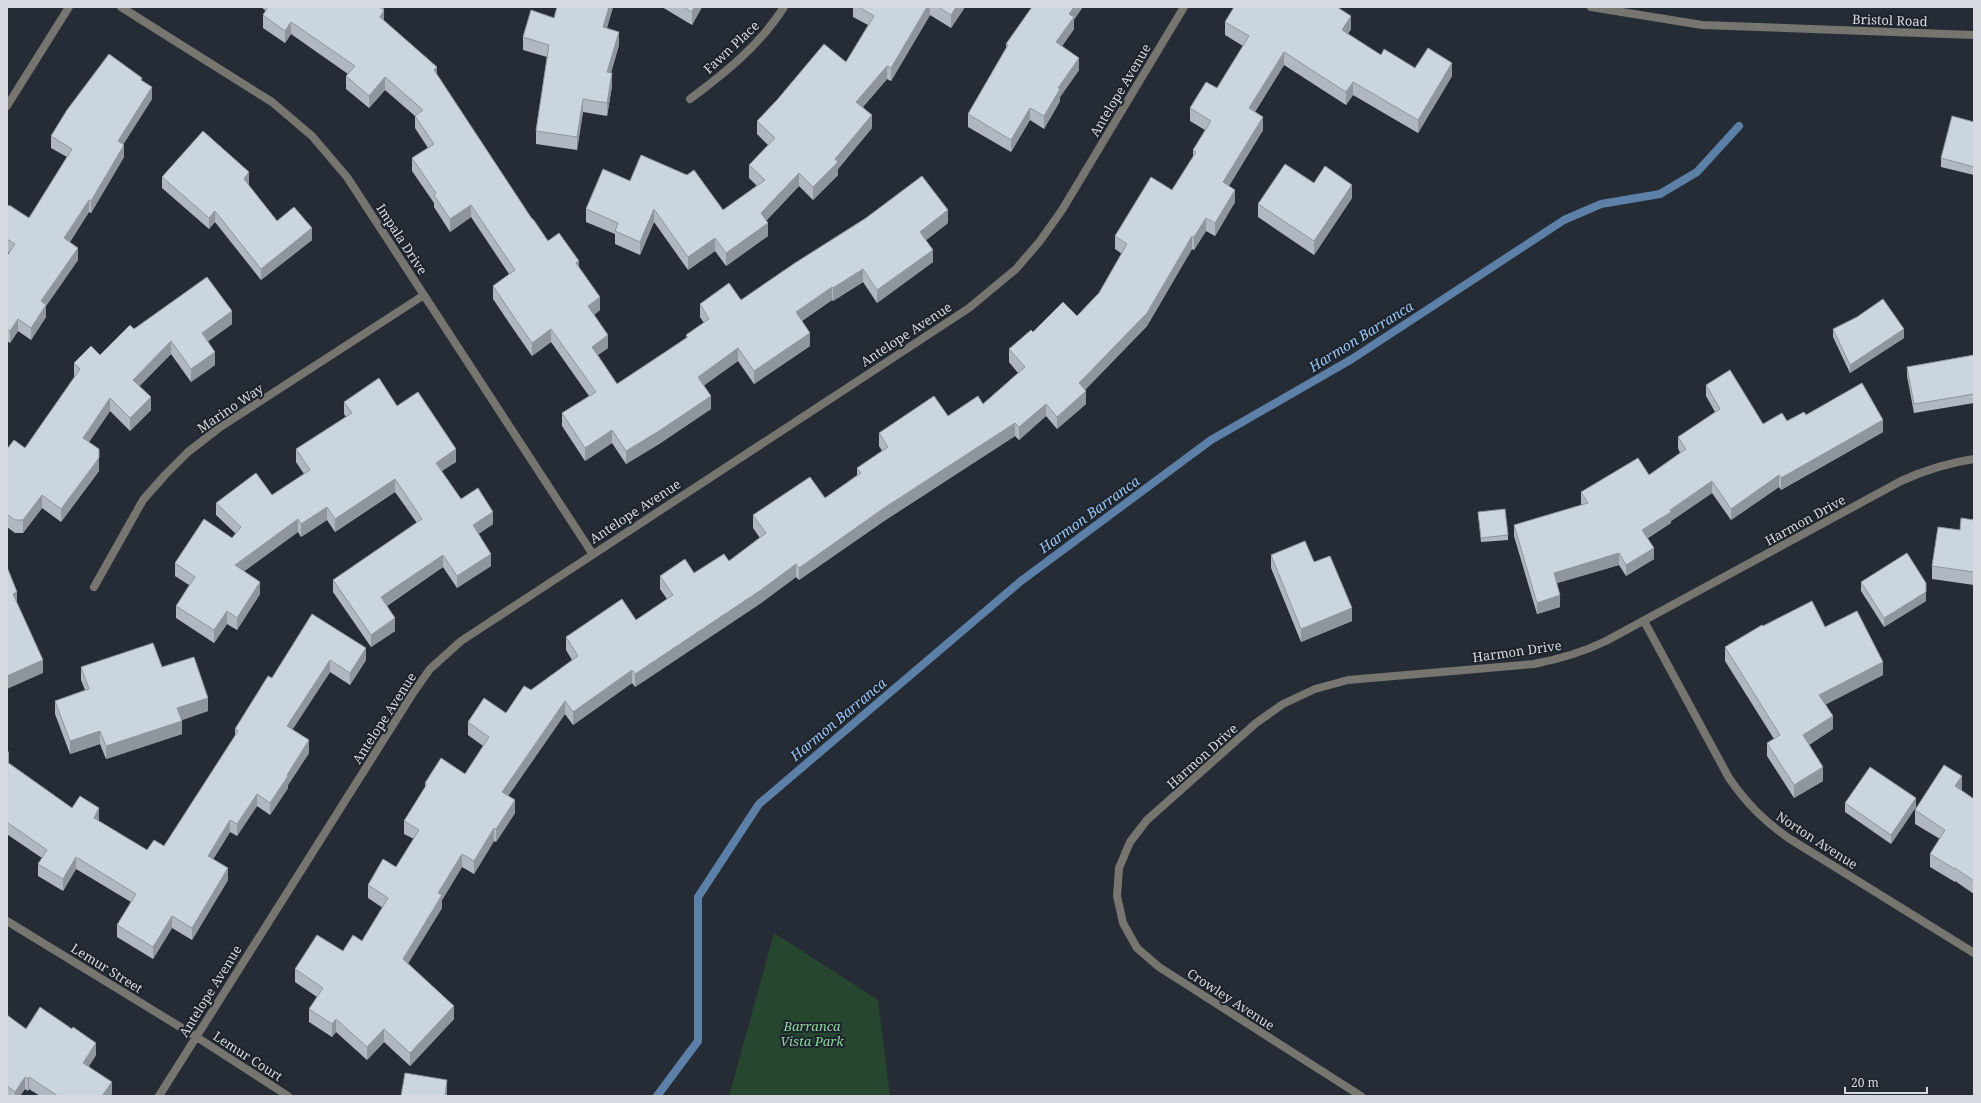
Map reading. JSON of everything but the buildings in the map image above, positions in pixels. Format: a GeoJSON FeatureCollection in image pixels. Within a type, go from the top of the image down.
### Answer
{"type":"FeatureCollection","features":[{"type":"Feature","properties":{"kind":"street"},"geometry":{"type":"LineString","coordinates":[[7,106],[69,7]]}},
{"type":"Feature","properties":{"kind":"street","name":"Impala Drive"},"geometry":{"type":"LineString","coordinates":[[121,7],[272,102],[312,136],[347,177],[592,554]]}},
{"type":"Feature","properties":{"kind":"street","name":"Fawn Place"},"geometry":{"type":"LineString","coordinates":[[690,100],[740,59],[769,28],[784,7]]}},
{"type":"Feature","properties":{"kind":"street","name":"Antelope Avenue"},"geometry":{"type":"LineString","coordinates":[[159,1096],[195,1036],[408,700],[430,670],[461,641],[969,308],[1016,269],[1040,241],[1062,210],[1184,7]]}},
{"type":"Feature","properties":{"kind":"street","name":"Bristol Road"},"geometry":{"type":"LineString","coordinates":[[1590,7],[1702,25],[1974,35]]}},
{"type":"Feature","properties":{"kind":"street","name":"Marino Way"},"geometry":{"type":"LineString","coordinates":[[94,587],[143,500],[164,475],[188,452],[219,428],[424,295]]}},
{"type":"Feature","properties":{"kind":"street","name":"Harmon Drive"},"geometry":{"type":"LineString","coordinates":[[1117,896],[1119,868],[1130,842],[1147,820],[1256,723],[1283,704],[1315,689],[1348,680],[1534,664],[1558,660],[1581,652],[1606,642],[1900,481],[1924,470],[1949,463],[1974,459]]}},
{"type":"Feature","properties":{"kind":"street","name":"Norton Avenue"},"geometry":{"type":"LineString","coordinates":[[1644,621],[1729,778],[1746,802],[1766,821],[1790,839],[1974,953]]}},
{"type":"Feature","properties":{"kind":"street","name":"Crowley Avenue"},"geometry":{"type":"LineString","coordinates":[[1117,896],[1123,923],[1137,948],[1159,967],[1361,1096]]}},
{"type":"Feature","properties":{"kind":"street","name":"Lemur Street"},"geometry":{"type":"LineString","coordinates":[[7,921],[195,1036]]}},
{"type":"Feature","properties":{"kind":"street","name":"Lemur Court"},"geometry":{"type":"LineString","coordinates":[[195,1036],[288,1096]]}},
{"type":"Feature","properties":{"kind":"green space","name":"Barranca Vista Park"},"geometry":{"type":"Polygon","coordinates":[[[774,933],[878,1000],[890,1096],[729,1096],[774,933]]]}},
{"type":"Feature","properties":{"kind":"waterway","name":"Harmon Barranca"},"geometry":{"type":"LineString","coordinates":[[657,1096],[698,1041],[698,897],[759,804],[1021,581],[1211,440],[1352,359],[1564,220],[1601,204],[1660,194],[1697,172],[1739,126]]}}]}
